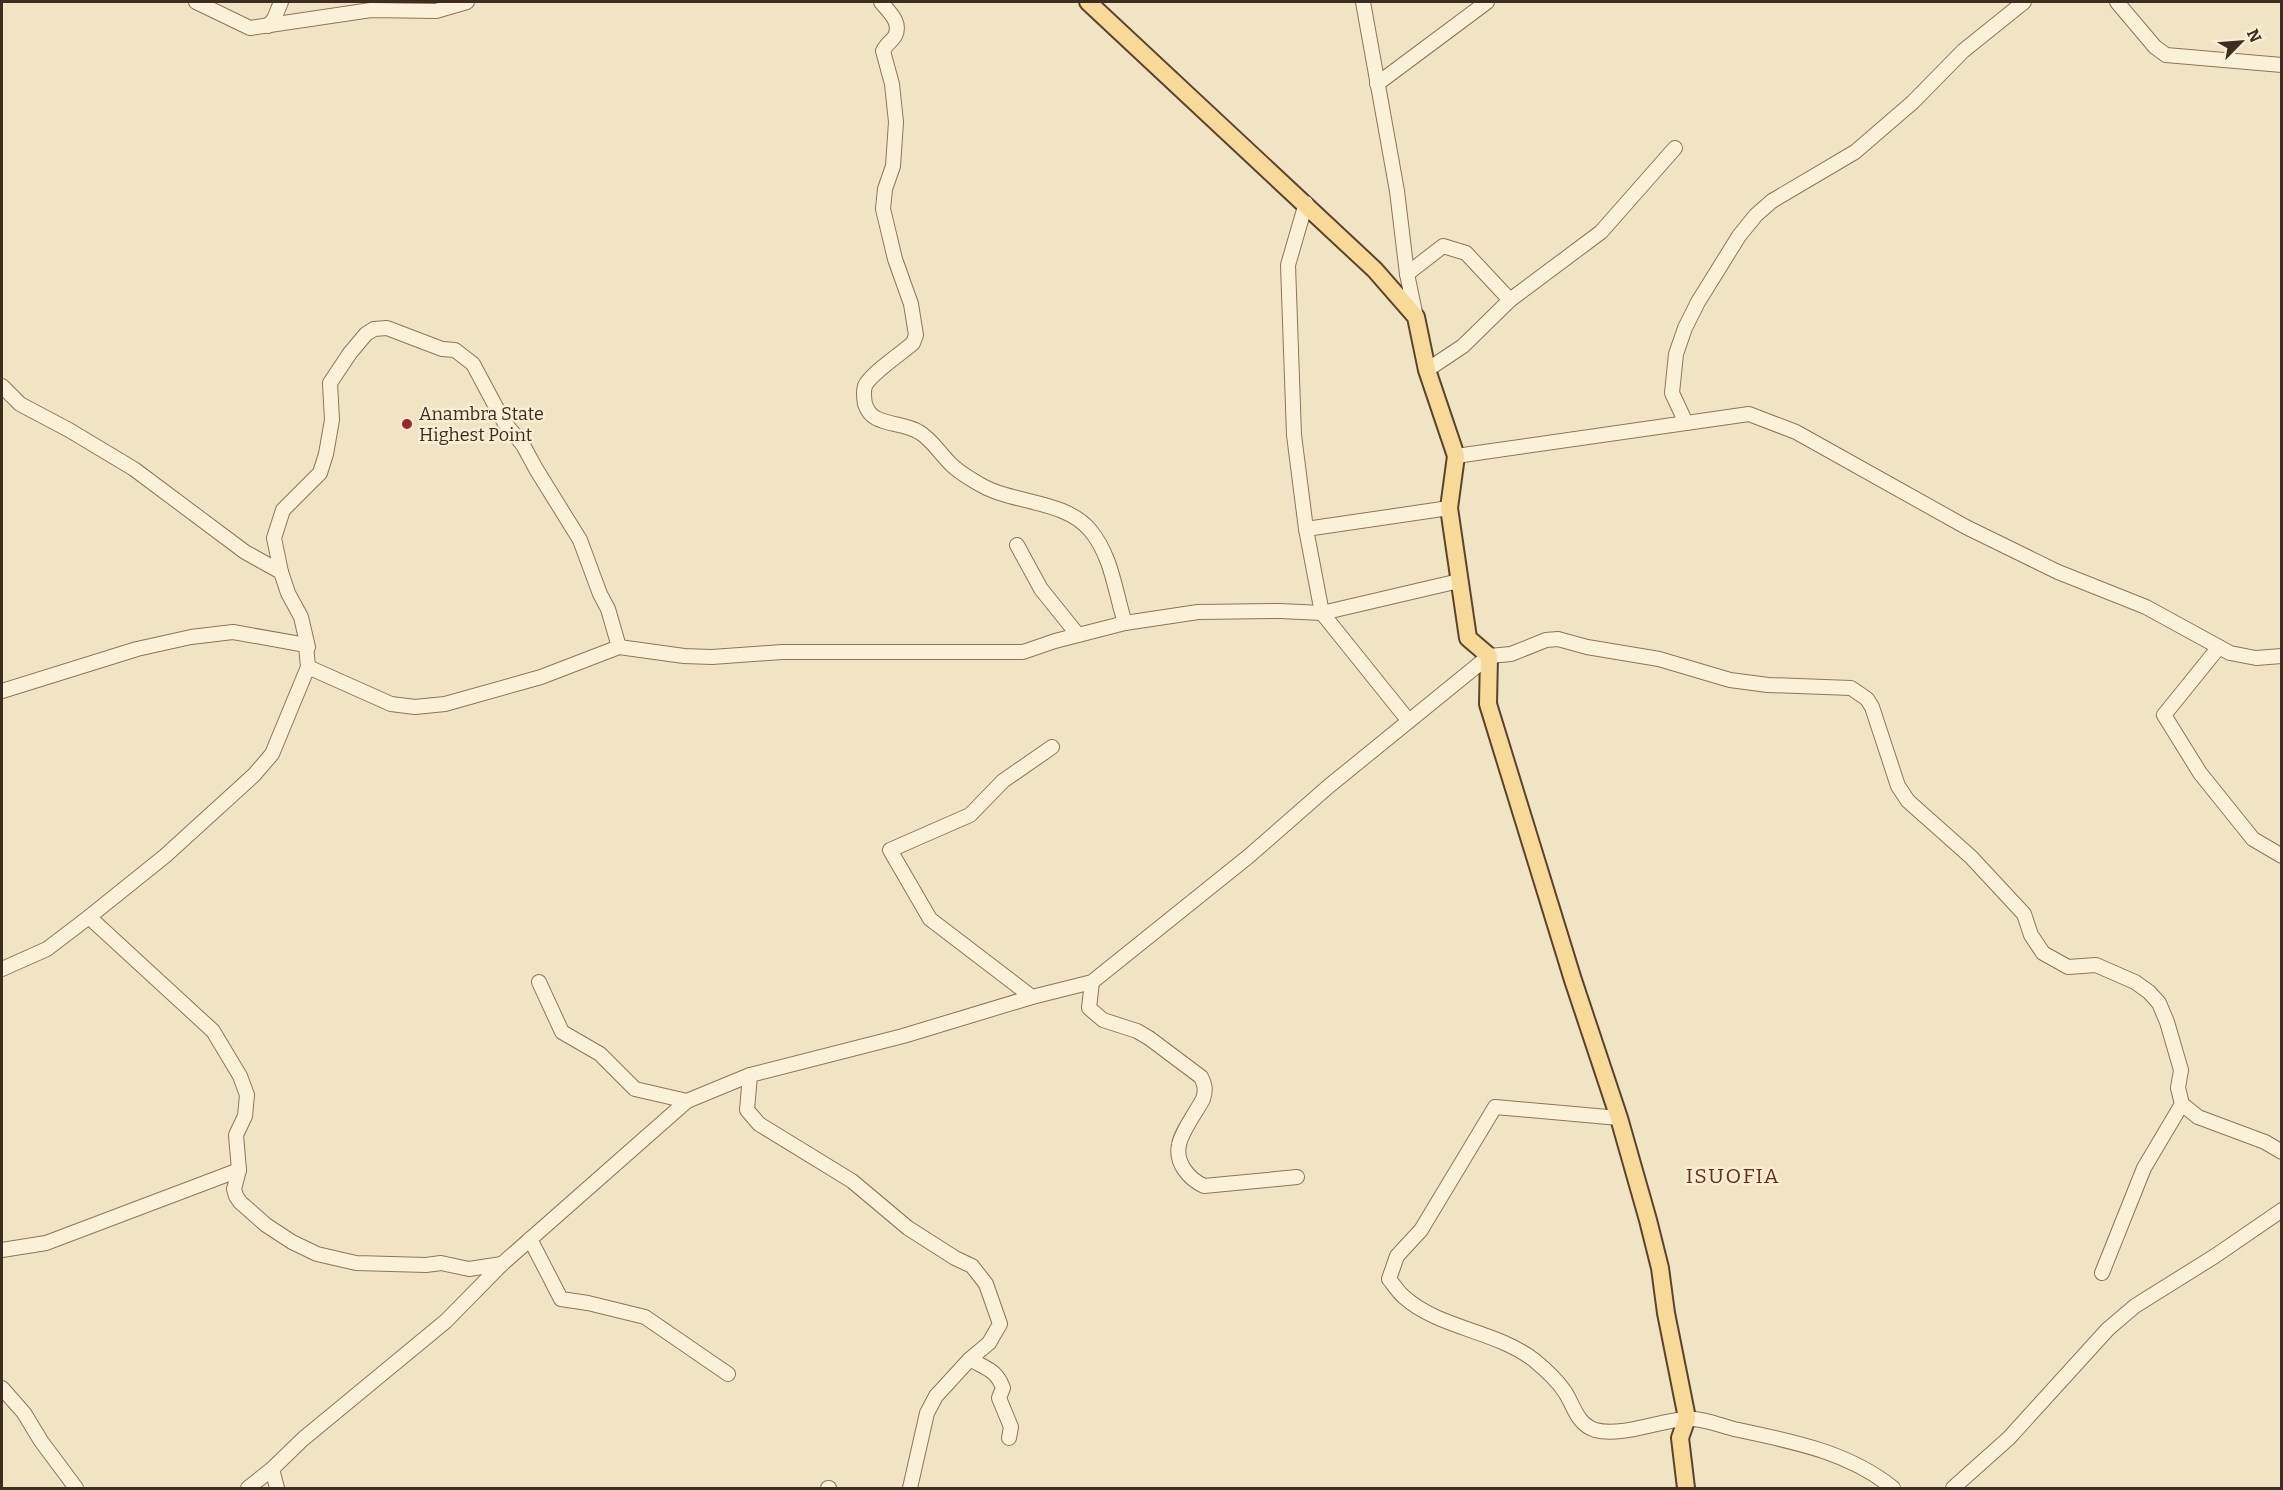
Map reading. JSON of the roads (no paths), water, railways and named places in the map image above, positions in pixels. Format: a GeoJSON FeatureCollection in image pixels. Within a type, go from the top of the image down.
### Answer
{"type":"FeatureCollection","features":[{"type":"Feature","properties":{"kind":"main road"},"geometry":{"type":"LineString","coordinates":[[1088,2],[1376,270],[1416,317],[1427,370],[1456,456],[1449,508],[1468,638],[1489,656],[1488,704],[1573,980],[1619,1118],[1660,1268],[1666,1313],[1687,1418],[1680,1438],[1686,1488]]}},
{"type":"Feature","properties":{"kind":"street"},"geometry":{"type":"LineString","coordinates":[[196,2],[250,28],[371,10],[436,11],[467,2]]}},
{"type":"Feature","properties":{"kind":"street"},"geometry":{"type":"LineString","coordinates":[[268,26],[274,19],[281,2]]}},
{"type":"Feature","properties":{"kind":"street"},"geometry":{"type":"LineString","coordinates":[[881,2],[892,15],[897,28],[895,36],[883,51],[892,84],[896,122],[893,166],[885,189],[883,209],[895,259],[911,304],[916,335],[913,343],[869,380],[864,393],[867,410],[878,419],[921,432],[954,467],[982,486],[1018,500],[1055,508],[1075,518],[1090,530],[1103,551],[1112,574],[1125,623]]}},
{"type":"Feature","properties":{"kind":"street"},"geometry":{"type":"LineString","coordinates":[[1363,2],[1397,191],[1407,274],[1416,317]]}},
{"type":"Feature","properties":{"kind":"street"},"geometry":{"type":"LineString","coordinates":[[1377,84],[1486,2]]}},
{"type":"Feature","properties":{"kind":"street"},"geometry":{"type":"LineString","coordinates":[[1686,423],[1672,393],[1676,354],[1685,328],[1698,302],[1739,236],[1756,215],[1772,201],[1855,152],[1914,102],[1963,51],[2024,2]]}},
{"type":"Feature","properties":{"kind":"street"},"geometry":{"type":"LineString","coordinates":[[2117,2],[2155,47],[2166,55],[2282,65]]}},
{"type":"Feature","properties":{"kind":"street"},"geometry":{"type":"LineString","coordinates":[[1427,370],[1463,346],[1509,300],[1601,232],[1675,148]]}},
{"type":"Feature","properties":{"kind":"street"},"geometry":{"type":"LineString","coordinates":[[1306,203],[1288,265],[1294,435],[1306,528],[1322,613],[1408,720]]}},
{"type":"Feature","properties":{"kind":"street"},"geometry":{"type":"LineString","coordinates":[[1407,274],[1443,246],[1466,253],[1509,300]]}},
{"type":"Feature","properties":{"kind":"street"},"geometry":{"type":"LineString","coordinates":[[306,645],[308,647],[301,616],[288,593],[273,538],[283,510],[320,473],[332,420],[330,383],[350,352],[366,334],[374,329],[387,328],[442,349],[455,350],[473,364],[504,422],[524,445],[536,469],[580,540],[608,609],[619,647]]}},
{"type":"Feature","properties":{"kind":"street"},"geometry":{"type":"LineString","coordinates":[[2,386],[20,404],[69,430],[134,470],[245,552],[281,572]]}},
{"type":"Feature","properties":{"kind":"street"},"geometry":{"type":"LineString","coordinates":[[1456,456],[1749,414],[1796,432],[1966,527],[2058,572],[2146,607],[2230,653],[2256,658],[2282,656]]}},
{"type":"Feature","properties":{"kind":"street"},"geometry":{"type":"LineString","coordinates":[[1306,528],[1449,508]]}},
{"type":"Feature","properties":{"kind":"street"},"geometry":{"type":"LineString","coordinates":[[1017,545],[1041,590],[1078,636]]}},
{"type":"Feature","properties":{"kind":"street"},"geometry":{"type":"LineString","coordinates":[[309,667],[391,704],[415,707],[445,705],[541,677],[619,647],[684,656],[712,657],[782,652],[1023,652],[1125,623],[1198,612],[1322,613],[1459,581]]}},
{"type":"Feature","properties":{"kind":"street"},"geometry":{"type":"LineString","coordinates":[[2,691],[137,649],[191,637],[233,632],[306,645]]}},
{"type":"Feature","properties":{"kind":"street"},"geometry":{"type":"LineString","coordinates":[[248,1488],[303,1439],[447,1321],[502,1264],[687,1101],[750,1075],[903,1036],[1032,997],[1092,982],[1249,856],[1408,720],[1489,656],[1511,654],[1546,640],[1558,639],[1587,647],[1659,659],[1730,680],[1768,685],[1851,687],[1867,699],[1872,707],[1898,786],[1908,801],[1971,857],[2024,914],[2031,935],[2043,953],[2068,967],[2096,965],[2135,982],[2159,1003],[2181,1070],[2178,1088],[2182,1104],[2198,1117],[2265,1142],[2282,1152]]}},
{"type":"Feature","properties":{"kind":"street"},"geometry":{"type":"LineString","coordinates":[[2,969],[48,949],[165,856],[254,775],[272,754],[309,667],[306,645]]}},
{"type":"Feature","properties":{"kind":"street"},"geometry":{"type":"LineString","coordinates":[[2219,647],[2164,715],[2200,773],[2253,839],[2282,856]]}},
{"type":"Feature","properties":{"kind":"street"},"geometry":{"type":"LineString","coordinates":[[1032,997],[930,919],[890,850],[970,816],[1003,782],[1052,747]]}},
{"type":"Feature","properties":{"kind":"street"},"geometry":{"type":"LineString","coordinates":[[89,917],[213,1031],[240,1077],[247,1095],[245,1116],[236,1135],[239,1170],[234,1189],[240,1202],[266,1225],[292,1242],[317,1254],[365,1263],[426,1265],[441,1263],[455,1264],[469,1269],[502,1264]]}},
{"type":"Feature","properties":{"kind":"street"},"geometry":{"type":"LineString","coordinates":[[539,982],[562,1032],[600,1054],[635,1089],[687,1101]]}},
{"type":"Feature","properties":{"kind":"street"},"geometry":{"type":"LineString","coordinates":[[1092,982],[1089,1008],[1103,1020],[1137,1031],[1149,1038],[1201,1077],[1206,1091],[1179,1144],[1179,1156],[1184,1169],[1193,1181],[1204,1186],[1297,1177]]}},
{"type":"Feature","properties":{"kind":"street"},"geometry":{"type":"LineString","coordinates":[[750,1075],[747,1110],[759,1124],[852,1181],[908,1228],[955,1258],[972,1266],[986,1284],[1000,1324],[989,1343],[970,1359],[936,1396],[927,1413],[910,1488]]}},
{"type":"Feature","properties":{"kind":"street"},"geometry":{"type":"LineString","coordinates":[[2102,1273],[2144,1168],[2182,1104]]}},
{"type":"Feature","properties":{"kind":"street"},"geometry":{"type":"LineString","coordinates":[[1619,1118],[1495,1107],[1421,1230],[1397,1256],[1389,1279],[1404,1297],[1432,1315],[1502,1342],[1532,1359],[1551,1374],[1565,1392],[1581,1421],[1594,1429],[1609,1432],[1687,1418],[1790,1440],[1826,1452],[1875,1474],[1893,1488]]}},
{"type":"Feature","properties":{"kind":"street"},"geometry":{"type":"LineString","coordinates":[[2,1250],[46,1243],[239,1170]]}},
{"type":"Feature","properties":{"kind":"street"},"geometry":{"type":"LineString","coordinates":[[1953,1488],[2009,1438],[2108,1329],[2135,1306],[2215,1257],[2282,1210]]}},
{"type":"Feature","properties":{"kind":"street"},"geometry":{"type":"LineString","coordinates":[[530,1239],[561,1299],[645,1317],[728,1374]]}},
{"type":"Feature","properties":{"kind":"street"},"geometry":{"type":"LineString","coordinates":[[970,1359],[993,1371],[1004,1388],[999,1398],[1011,1427],[1009,1438]]}},
{"type":"Feature","properties":{"kind":"street"},"geometry":{"type":"LineString","coordinates":[[2,1388],[24,1413],[41,1441],[76,1488]]}},
{"type":"Feature","properties":{"kind":"street"},"geometry":{"type":"LineString","coordinates":[[272,1469],[277,1488]]}},
{"type":"Feature","properties":{"kind":"place","name":"Anambra State Highest Point"},"geometry":{"type":"Point","coordinates":[407,424]}},
{"type":"Feature","properties":{"kind":"district","name":"ISUOFIA"},"geometry":{"type":"Point","coordinates":[1733,1176]}}]}
